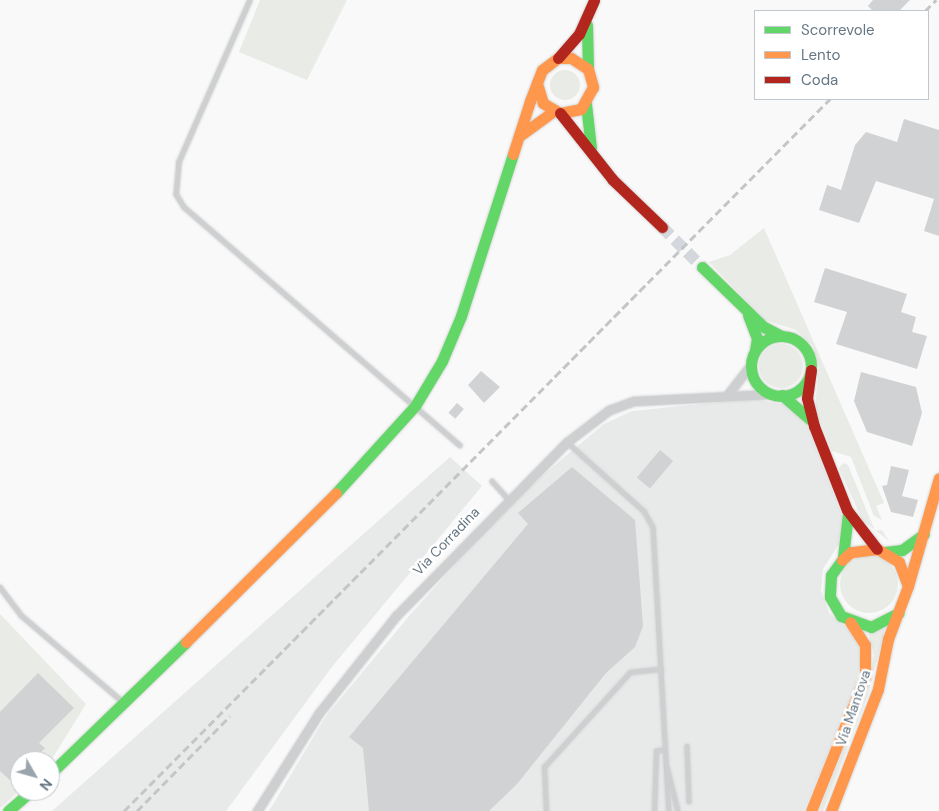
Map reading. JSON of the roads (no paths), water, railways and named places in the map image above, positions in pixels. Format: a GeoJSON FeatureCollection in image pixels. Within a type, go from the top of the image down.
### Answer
{"type":"FeatureCollection","features":[{"type":"Feature","properties":{"kind":"main road"},"geometry":{"type":"LineString","coordinates":[[60,765],[126,704],[354,476],[415,406],[442,360],[461,316],[522,134],[537,83],[546,65],[569,49],[594,0]]}},
{"type":"Feature","properties":{"kind":"main road"},"geometry":{"type":"LineString","coordinates":[[589,13],[585,35],[588,69],[593,87],[586,104],[591,150]]}},
{"type":"Feature","properties":{"kind":"main road"},"geometry":{"type":"LineString","coordinates":[[558,58],[571,58],[588,69]]}},
{"type":"Feature","properties":{"kind":"main road"},"geometry":{"type":"LineString","coordinates":[[537,83],[539,97],[558,112],[591,150],[613,180],[662,227]]}},
{"type":"Feature","properties":{"kind":"main road"},"geometry":{"type":"LineString","coordinates":[[522,134],[537,120],[558,112],[574,112],[586,104]]}},
{"type":"Feature","properties":{"kind":"main road"},"geometry":{"type":"LineString","coordinates":[[702,267],[744,309],[782,336],[792,338],[807,350],[811,370],[807,398],[814,426],[848,510],[881,550],[899,562],[908,586]]}},
{"type":"Feature","properties":{"kind":"main road"},"geometry":{"type":"LineString","coordinates":[[744,309],[755,329],[755,351],[752,363],[756,382],[804,411],[814,426]]}},
{"type":"Feature","properties":{"kind":"main road"},"geometry":{"type":"LineString","coordinates":[[755,351],[766,340],[782,336]]}},
{"type":"Feature","properties":{"kind":"main road"},"geometry":{"type":"LineString","coordinates":[[777,395],[804,385],[811,370]]}},
{"type":"Feature","properties":{"kind":"main road","name":"Via Mantova"},"geometry":{"type":"LineString","coordinates":[[831,811],[878,689],[888,639],[899,613],[926,530],[939,478]]}},
{"type":"Feature","properties":{"kind":"main road"},"geometry":{"type":"LineString","coordinates":[[844,557],[848,510]]}},
{"type":"Feature","properties":{"kind":"main road"},"geometry":{"type":"LineString","coordinates":[[844,557],[859,549],[881,550],[913,545],[926,530]]}},
{"type":"Feature","properties":{"kind":"main road","name":"Via Mantova"},"geometry":{"type":"LineString","coordinates":[[811,811],[865,676],[865,645],[850,622],[841,616],[830,597],[831,575],[844,557]]}},
{"type":"Feature","properties":{"kind":"main road"},"geometry":{"type":"LineString","coordinates":[[850,622],[881,625],[899,613]]}},
{"type":"Feature","properties":{"kind":"main road"},"geometry":{"type":"LineString","coordinates":[[8,811],[20,801]]}},
{"type":"Feature","properties":{"kind":"street"},"geometry":{"type":"LineString","coordinates":[[728,394],[752,363]]}},
{"type":"Feature","properties":{"kind":"street","name":"Via Corradina"},"geometry":{"type":"LineString","coordinates":[[257,811],[319,713],[368,649],[508,499],[567,442],[609,410],[634,401],[728,394],[777,395]]}},
{"type":"Feature","properties":{"kind":"lane"},"geometry":{"type":"LineString","coordinates":[[250,0],[178,162],[176,194],[184,207],[460,445]]}},
{"type":"Feature","properties":{"kind":"lane"},"geometry":{"type":"LineString","coordinates":[[567,442],[650,520],[669,811]]}},
{"type":"Feature","properties":{"kind":"lane"},"geometry":{"type":"LineString","coordinates":[[492,481],[508,499]]}},
{"type":"Feature","properties":{"kind":"lane"},"geometry":{"type":"LineString","coordinates":[[0,587],[22,616],[126,704]]}},
{"type":"Feature","properties":{"kind":"lane"},"geometry":{"type":"LineString","coordinates":[[546,811],[544,767],[630,672],[661,668]]}},
{"type":"Feature","properties":{"kind":"lane"},"geometry":{"type":"LineString","coordinates":[[687,746],[689,801]]}},
{"type":"Feature","properties":{"kind":"lane"},"geometry":{"type":"LineString","coordinates":[[654,811],[656,751],[664,749]]}},
{"type":"Feature","properties":{"kind":"lane"},"geometry":{"type":"LineString","coordinates":[[665,760],[678,811]]}},
{"type":"Feature","properties":{"kind":"tunnel"},"geometry":{"type":"LineString","coordinates":[[662,227],[702,267]]}},
{"type":"Feature","properties":{"kind":"railway"},"geometry":{"type":"LineString","coordinates":[[926,10],[936,0]]}},
{"type":"Feature","properties":{"kind":"railway"},"geometry":{"type":"LineString","coordinates":[[124,811],[829,100]]}},
{"type":"Feature","properties":{"kind":"railway"},"geometry":{"type":"LineString","coordinates":[[137,811],[230,716]]}}]}
